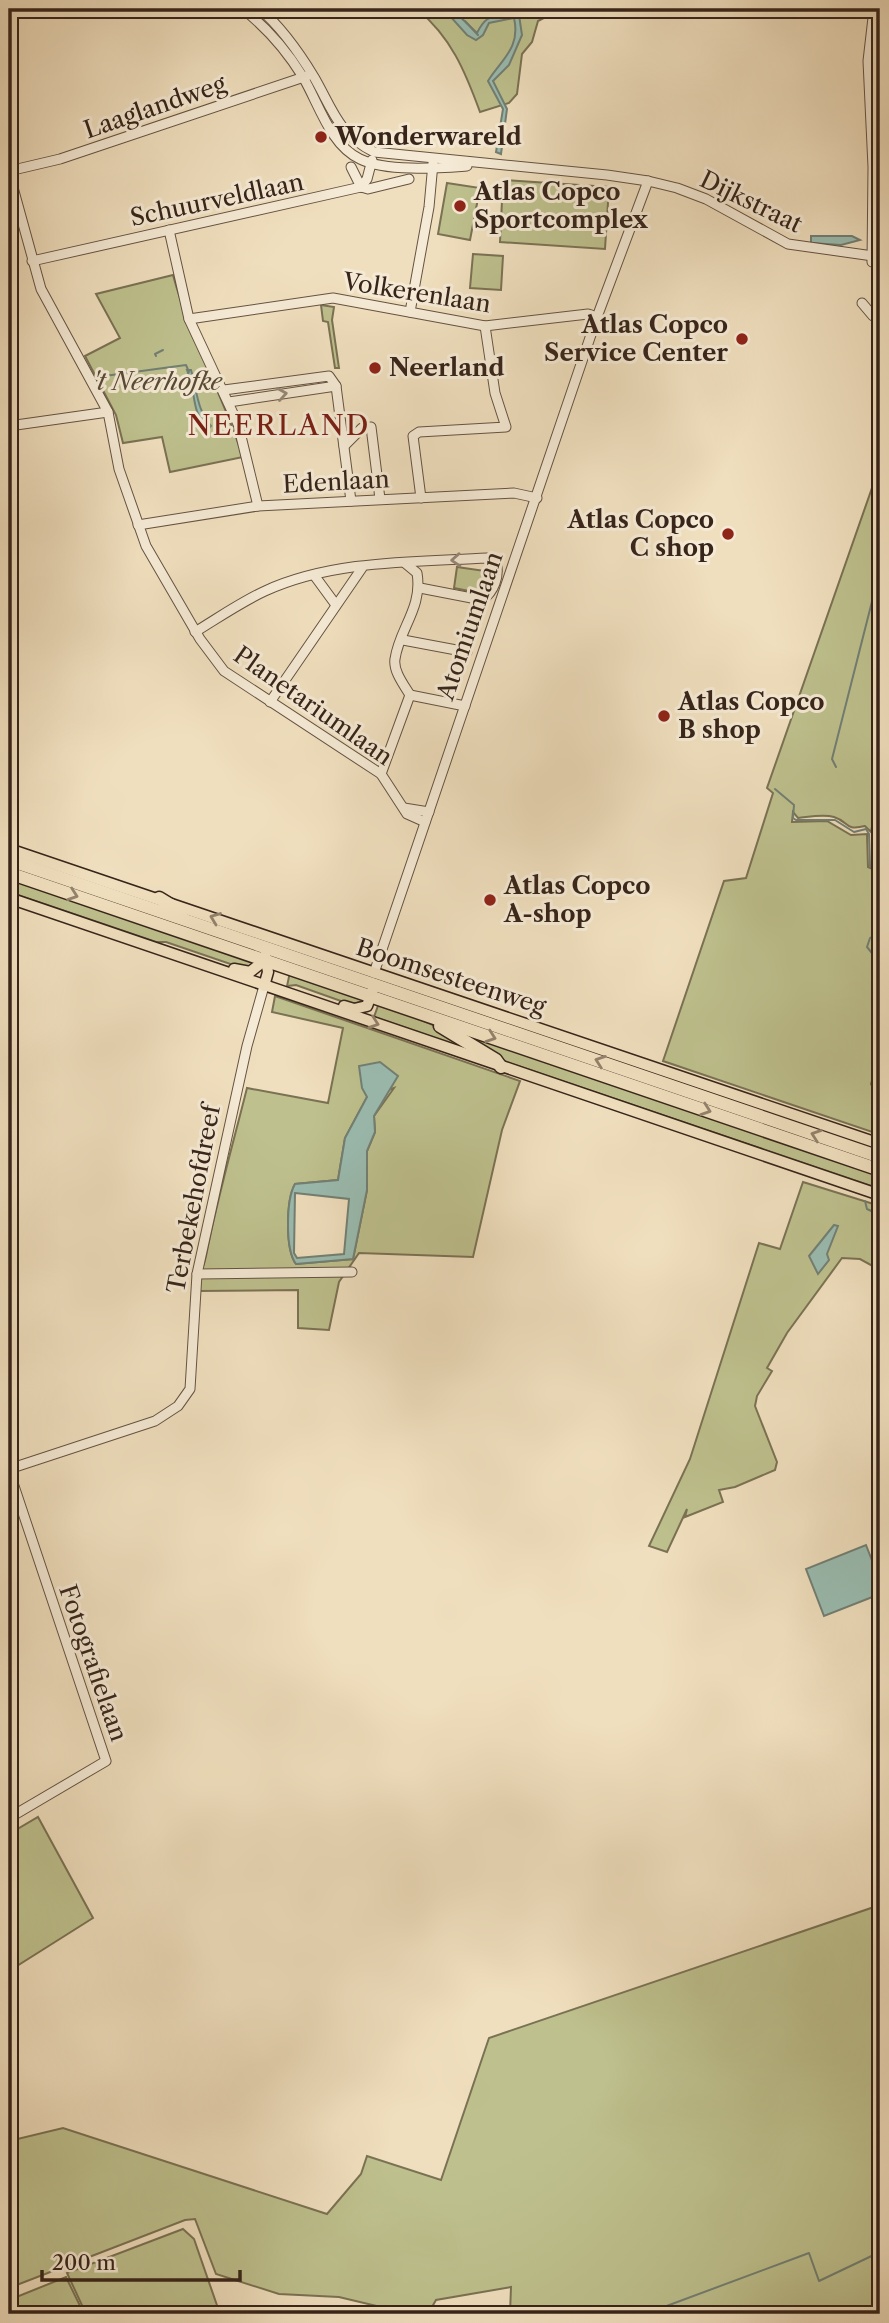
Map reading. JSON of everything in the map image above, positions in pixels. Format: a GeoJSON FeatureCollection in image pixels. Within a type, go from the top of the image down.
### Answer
{"type":"FeatureCollection","features":[{"type":"Feature","properties":{"kind":"highway"},"geometry":{"type":"LineString","coordinates":[[9,860],[880,1157]]}},
{"type":"Feature","properties":{"kind":"highway"},"geometry":{"type":"LineString","coordinates":[[9,873],[265,960],[373,984],[426,1015],[880,1170]]}},
{"type":"Feature","properties":{"kind":"highway"},"geometry":{"type":"LineString","coordinates":[[159,898],[196,923]]}},
{"type":"Feature","properties":{"kind":"highway"},"geometry":{"type":"LineString","coordinates":[[426,1015],[430,1021],[496,1060],[501,1067]]}},
{"type":"Feature","properties":{"kind":"main road","name":"Boomsesteenweg"},"geometry":{"type":"LineString","coordinates":[[9,849],[159,898],[373,984],[880,1144]]}},
{"type":"Feature","properties":{"kind":"main road"},"geometry":{"type":"LineString","coordinates":[[9,898],[880,1195]]}},
{"type":"Feature","properties":{"kind":"main road","name":"Terbekehofdreef"},"geometry":{"type":"LineString","coordinates":[[262,946],[268,972],[264,986]]}},
{"type":"Feature","properties":{"kind":"main road"},"geometry":{"type":"LineString","coordinates":[[209,967],[222,964],[250,972],[265,960]]}},
{"type":"Feature","properties":{"kind":"main road"},"geometry":{"type":"LineString","coordinates":[[287,993],[309,994],[354,1009],[367,1006],[373,984]]}},
{"type":"Feature","properties":{"kind":"street"},"geometry":{"type":"LineString","coordinates":[[243,9],[290,51]]}},
{"type":"Feature","properties":{"kind":"street"},"geometry":{"type":"LineString","coordinates":[[260,9],[344,132],[374,152],[486,165]]}},
{"type":"Feature","properties":{"kind":"street"},"geometry":{"type":"LineString","coordinates":[[874,9],[867,61],[875,259]]}},
{"type":"Feature","properties":{"kind":"street"},"geometry":{"type":"LineString","coordinates":[[308,76],[337,141],[358,159],[371,163],[432,168],[486,165]]}},
{"type":"Feature","properties":{"kind":"street","name":"Laaglandweg"},"geometry":{"type":"LineString","coordinates":[[9,172],[60,159],[308,76]]}},
{"type":"Feature","properties":{"kind":"street"},"geometry":{"type":"LineString","coordinates":[[361,187],[374,152]]}},
{"type":"Feature","properties":{"kind":"street"},"geometry":{"type":"LineString","coordinates":[[410,312],[429,207],[433,158]]}},
{"type":"Feature","properties":{"kind":"street","name":"Dijkstraat"},"geometry":{"type":"LineString","coordinates":[[486,165],[607,174],[648,181],[706,200],[788,244],[875,259]]}},
{"type":"Feature","properties":{"kind":"street"},"geometry":{"type":"LineString","coordinates":[[351,167],[361,187]]}},
{"type":"Feature","properties":{"kind":"street","name":"Planetariumlaan"},"geometry":{"type":"LineString","coordinates":[[9,172],[41,289],[108,412],[119,469],[138,526],[195,632],[224,671],[381,774],[407,814],[425,822]]}},
{"type":"Feature","properties":{"kind":"street","name":"Schuurveldlaan"},"geometry":{"type":"LineString","coordinates":[[32,261],[361,187],[368,189],[409,179]]}},
{"type":"Feature","properties":{"kind":"street","name":"Atomiumlaan"},"geometry":{"type":"LineString","coordinates":[[373,984],[425,822],[597,317],[648,181]]}},
{"type":"Feature","properties":{"kind":"street"},"geometry":{"type":"LineString","coordinates":[[169,230],[189,319],[229,402],[246,451],[258,506]]}},
{"type":"Feature","properties":{"kind":"street","name":"Volkerenlaan"},"geometry":{"type":"LineString","coordinates":[[189,319],[337,298],[485,327],[588,314],[597,317]]}},
{"type":"Feature","properties":{"kind":"street"},"geometry":{"type":"LineString","coordinates":[[862,303],[873,316]]}},
{"type":"Feature","properties":{"kind":"street"},"geometry":{"type":"LineString","coordinates":[[421,498],[414,436],[419,432],[506,427],[495,393],[485,327]]}},
{"type":"Feature","properties":{"kind":"street"},"geometry":{"type":"LineString","coordinates":[[224,390],[329,376],[336,386],[351,501]]}},
{"type":"Feature","properties":{"kind":"street"},"geometry":{"type":"LineString","coordinates":[[229,402],[336,386]]}},
{"type":"Feature","properties":{"kind":"street"},"geometry":{"type":"LineString","coordinates":[[9,426],[108,412]]}},
{"type":"Feature","properties":{"kind":"street"},"geometry":{"type":"LineString","coordinates":[[344,446],[362,428],[371,427],[380,499]]}},
{"type":"Feature","properties":{"kind":"street","name":"Edenlaan"},"geometry":{"type":"LineString","coordinates":[[138,526],[258,506],[514,494],[537,498]]}},
{"type":"Feature","properties":{"kind":"street"},"geometry":{"type":"LineString","coordinates":[[195,632],[265,591],[314,575],[405,563],[487,558],[496,562],[498,571],[491,593],[485,599],[477,601],[419,588]]}},
{"type":"Feature","properties":{"kind":"street"},"geometry":{"type":"LineString","coordinates":[[381,774],[410,695],[395,663],[419,588],[417,573],[405,563]]}},
{"type":"Feature","properties":{"kind":"street"},"geometry":{"type":"LineString","coordinates":[[270,702],[362,568]]}},
{"type":"Feature","properties":{"kind":"street"},"geometry":{"type":"LineString","coordinates":[[314,575],[336,605]]}},
{"type":"Feature","properties":{"kind":"street"},"geometry":{"type":"LineString","coordinates":[[403,640],[467,652]]}},
{"type":"Feature","properties":{"kind":"street"},"geometry":{"type":"LineString","coordinates":[[410,695],[465,706]]}},
{"type":"Feature","properties":{"kind":"street"},"geometry":{"type":"LineString","coordinates":[[404,807],[429,812]]}},
{"type":"Feature","properties":{"kind":"street","name":"Terbekehofdreef"},"geometry":{"type":"LineString","coordinates":[[9,1470],[155,1421],[178,1406],[190,1389],[197,1274],[247,1046],[264,986]]}},
{"type":"Feature","properties":{"kind":"street"},"geometry":{"type":"LineString","coordinates":[[197,1274],[352,1272]]}},
{"type":"Feature","properties":{"kind":"street","name":"Fotografielaan"},"geometry":{"type":"LineString","coordinates":[[9,1470],[106,1761],[9,1818]]}},
{"type":"Feature","properties":{"kind":"green space"},"geometry":{"type":"Polygon","coordinates":[[[417,9],[561,9],[538,21],[532,42],[522,54],[517,94],[509,103],[480,112],[456,56],[439,31],[417,9]]]}},
{"type":"Feature","properties":{"kind":"green space"},"geometry":{"type":"Polygon","coordinates":[[[503,180],[609,187],[605,249],[500,242],[503,180]]]}},
{"type":"Feature","properties":{"kind":"green space","name":"Atlas Copco Sportcomplex"},"geometry":{"type":"Polygon","coordinates":[[[447,183],[480,188],[470,240],[438,234],[447,183]]]}},
{"type":"Feature","properties":{"kind":"green space"},"geometry":{"type":"Polygon","coordinates":[[[473,254],[503,256],[501,290],[470,288],[473,254]]]}},
{"type":"Feature","properties":{"kind":"green space","name":"'t Neerhofke"},"geometry":{"type":"Polygon","coordinates":[[[173,275],[188,321],[243,457],[170,472],[162,437],[123,443],[116,415],[85,356],[120,338],[96,294],[173,275]]]}},
{"type":"Feature","properties":{"kind":"green space"},"geometry":{"type":"Polygon","coordinates":[[[321,305],[334,307],[332,320],[339,368],[335,368],[328,322],[323,321],[321,305]]]}},
{"type":"Feature","properties":{"kind":"green space"},"geometry":{"type":"Polygon","coordinates":[[[880,465],[880,784],[871,832],[865,826],[850,827],[830,816],[798,818],[793,812],[792,822],[827,821],[851,835],[867,834],[868,867],[880,872],[880,1050],[871,1084],[880,1100],[878,1134],[663,1061],[724,881],[746,878],[773,793],[767,788],[880,465]]]}},
{"type":"Feature","properties":{"kind":"green space"},"geometry":{"type":"Polygon","coordinates":[[[457,567],[492,572],[484,594],[454,588],[457,567]]]}},
{"type":"Feature","properties":{"kind":"green space"},"geometry":{"type":"Polygon","coordinates":[[[9,877],[255,961],[251,966],[242,968],[9,892],[9,877]]]}},
{"type":"Feature","properties":{"kind":"green space"},"geometry":{"type":"Polygon","coordinates":[[[290,972],[367,999],[352,1005],[296,985],[287,986],[290,972]]]}},
{"type":"Feature","properties":{"kind":"green space"},"geometry":{"type":"Polygon","coordinates":[[[275,996],[520,1081],[502,1130],[473,1257],[359,1253],[339,1282],[329,1330],[298,1328],[298,1290],[198,1291],[199,1276],[205,1261],[247,1088],[328,1103],[343,1028],[272,1012],[275,996]],[[394,1088],[367,1097],[345,1138],[338,1180],[295,1184],[290,1201],[288,1236],[296,1264],[353,1259],[367,1190],[367,1151],[375,1132],[374,1116],[394,1088]]]}},
{"type":"Feature","properties":{"kind":"green space"},"geometry":{"type":"Polygon","coordinates":[[[379,1003],[443,1029],[475,1052],[374,1017],[379,1003]]]}},
{"type":"Feature","properties":{"kind":"green space"},"geometry":{"type":"Polygon","coordinates":[[[448,1026],[880,1174],[880,1189],[492,1057],[448,1026]]]}},
{"type":"Feature","properties":{"kind":"green space"},"geometry":{"type":"Polygon","coordinates":[[[803,1182],[880,1206],[880,1270],[860,1259],[842,1258],[787,1333],[767,1368],[772,1371],[757,1396],[755,1406],[777,1462],[775,1470],[735,1487],[719,1490],[723,1502],[685,1517],[687,1509],[667,1552],[649,1546],[690,1459],[759,1243],[780,1249],[803,1182]]]}},
{"type":"Feature","properties":{"kind":"green space"},"geometry":{"type":"Polygon","coordinates":[[[38,1817],[93,1918],[9,1971],[9,1834],[38,1817]]]}},
{"type":"Feature","properties":{"kind":"green space"},"geometry":{"type":"Polygon","coordinates":[[[880,1905],[880,2314],[510,2314],[511,2287],[436,2300],[428,2314],[410,2314],[339,2297],[279,2294],[216,2274],[195,2219],[185,2220],[9,2288],[9,2141],[63,2128],[327,2214],[361,2174],[367,2156],[441,2180],[489,2038],[880,1905]]]}},
{"type":"Feature","properties":{"kind":"green space"},"geometry":{"type":"Polygon","coordinates":[[[183,2229],[194,2239],[220,2314],[86,2314],[67,2273],[183,2229]]]}},
{"type":"Feature","properties":{"kind":"green space"},"geometry":{"type":"Polygon","coordinates":[[[66,2277],[84,2314],[9,2314],[9,2300],[66,2277]]]}},
{"type":"Feature","properties":{"kind":"water"},"geometry":{"type":"Polygon","coordinates":[[[450,9],[459,9],[456,13],[477,33],[491,17],[514,10],[519,15],[522,35],[509,65],[493,81],[507,109],[501,154],[496,152],[503,109],[488,81],[512,46],[515,38],[514,18],[489,23],[483,35],[476,40],[467,35],[449,15],[450,9]]]}},
{"type":"Feature","properties":{"kind":"water"},"geometry":{"type":"Polygon","coordinates":[[[811,236],[852,236],[860,240],[841,245],[811,243],[811,236]]]}},
{"type":"Feature","properties":{"kind":"water"},"geometry":{"type":"Polygon","coordinates":[[[187,370],[191,370],[200,407],[211,426],[207,430],[196,408],[187,370]]]}},
{"type":"Feature","properties":{"kind":"water"},"geometry":{"type":"Polygon","coordinates":[[[380,1062],[398,1076],[374,1116],[375,1132],[367,1151],[367,1190],[353,1259],[296,1264],[288,1236],[288,1212],[292,1191],[295,1184],[338,1180],[345,1138],[367,1097],[362,1088],[359,1066],[380,1062]],[[295,1193],[294,1253],[297,1258],[344,1254],[349,1199],[295,1193]]]}},
{"type":"Feature","properties":{"kind":"water"},"geometry":{"type":"Polygon","coordinates":[[[834,1225],[838,1226],[827,1254],[829,1260],[818,1274],[809,1256],[834,1225]]]}},
{"type":"Feature","properties":{"kind":"water"},"geometry":{"type":"Polygon","coordinates":[[[866,1545],[880,1581],[880,1594],[824,1616],[806,1569],[866,1545]]]}},
{"type":"Feature","properties":{"kind":"waterway"},"geometry":{"type":"LineString","coordinates":[[465,21],[478,35]]}},
{"type":"Feature","properties":{"kind":"waterway"},"geometry":{"type":"LineString","coordinates":[[156,356],[155,354],[163,350]]}},
{"type":"Feature","properties":{"kind":"waterway"},"geometry":{"type":"LineString","coordinates":[[97,377],[186,365],[189,372]]}},
{"type":"Feature","properties":{"kind":"waterway"},"geometry":{"type":"LineString","coordinates":[[836,767],[832,759],[880,570]]}},
{"type":"Feature","properties":{"kind":"waterway"},"geometry":{"type":"LineString","coordinates":[[775,789],[794,805],[793,818],[796,820],[835,820],[854,832],[866,829],[869,834],[870,866],[880,869]]}},
{"type":"Feature","properties":{"kind":"waterway"},"geometry":{"type":"LineString","coordinates":[[880,932],[870,938],[867,947],[880,963]]}},
{"type":"Feature","properties":{"kind":"waterway"},"geometry":{"type":"LineString","coordinates":[[880,1064],[874,1084],[880,1093]]}},
{"type":"Feature","properties":{"kind":"waterway"},"geometry":{"type":"LineString","coordinates":[[865,1201],[867,1209],[880,1215]]}},
{"type":"Feature","properties":{"kind":"waterway"},"geometry":{"type":"LineString","coordinates":[[645,2314],[809,2253],[819,2281],[880,2252]]}},
{"type":"Feature","properties":{"kind":"place","name":"Wonderwareld"},"geometry":{"type":"Point","coordinates":[321,137]}},
{"type":"Feature","properties":{"kind":"place","name":"Atlas Copco Sportcomplex"},"geometry":{"type":"Point","coordinates":[460,206]}},
{"type":"Feature","properties":{"kind":"place","name":"Atlas Copco Service Center"},"geometry":{"type":"Point","coordinates":[742,339]}},
{"type":"Feature","properties":{"kind":"place","name":"Neerland"},"geometry":{"type":"Point","coordinates":[375,368]}},
{"type":"Feature","properties":{"kind":"place","name":"Atlas Copco C shop"},"geometry":{"type":"Point","coordinates":[728,534]}},
{"type":"Feature","properties":{"kind":"place","name":"Atlas Copco B shop"},"geometry":{"type":"Point","coordinates":[664,716]}},
{"type":"Feature","properties":{"kind":"place","name":"Atlas Copco A-shop"},"geometry":{"type":"Point","coordinates":[490,900]}},
{"type":"Feature","properties":{"kind":"district","name":"NEERLAND"},"geometry":{"type":"Point","coordinates":[279,425]}}]}
